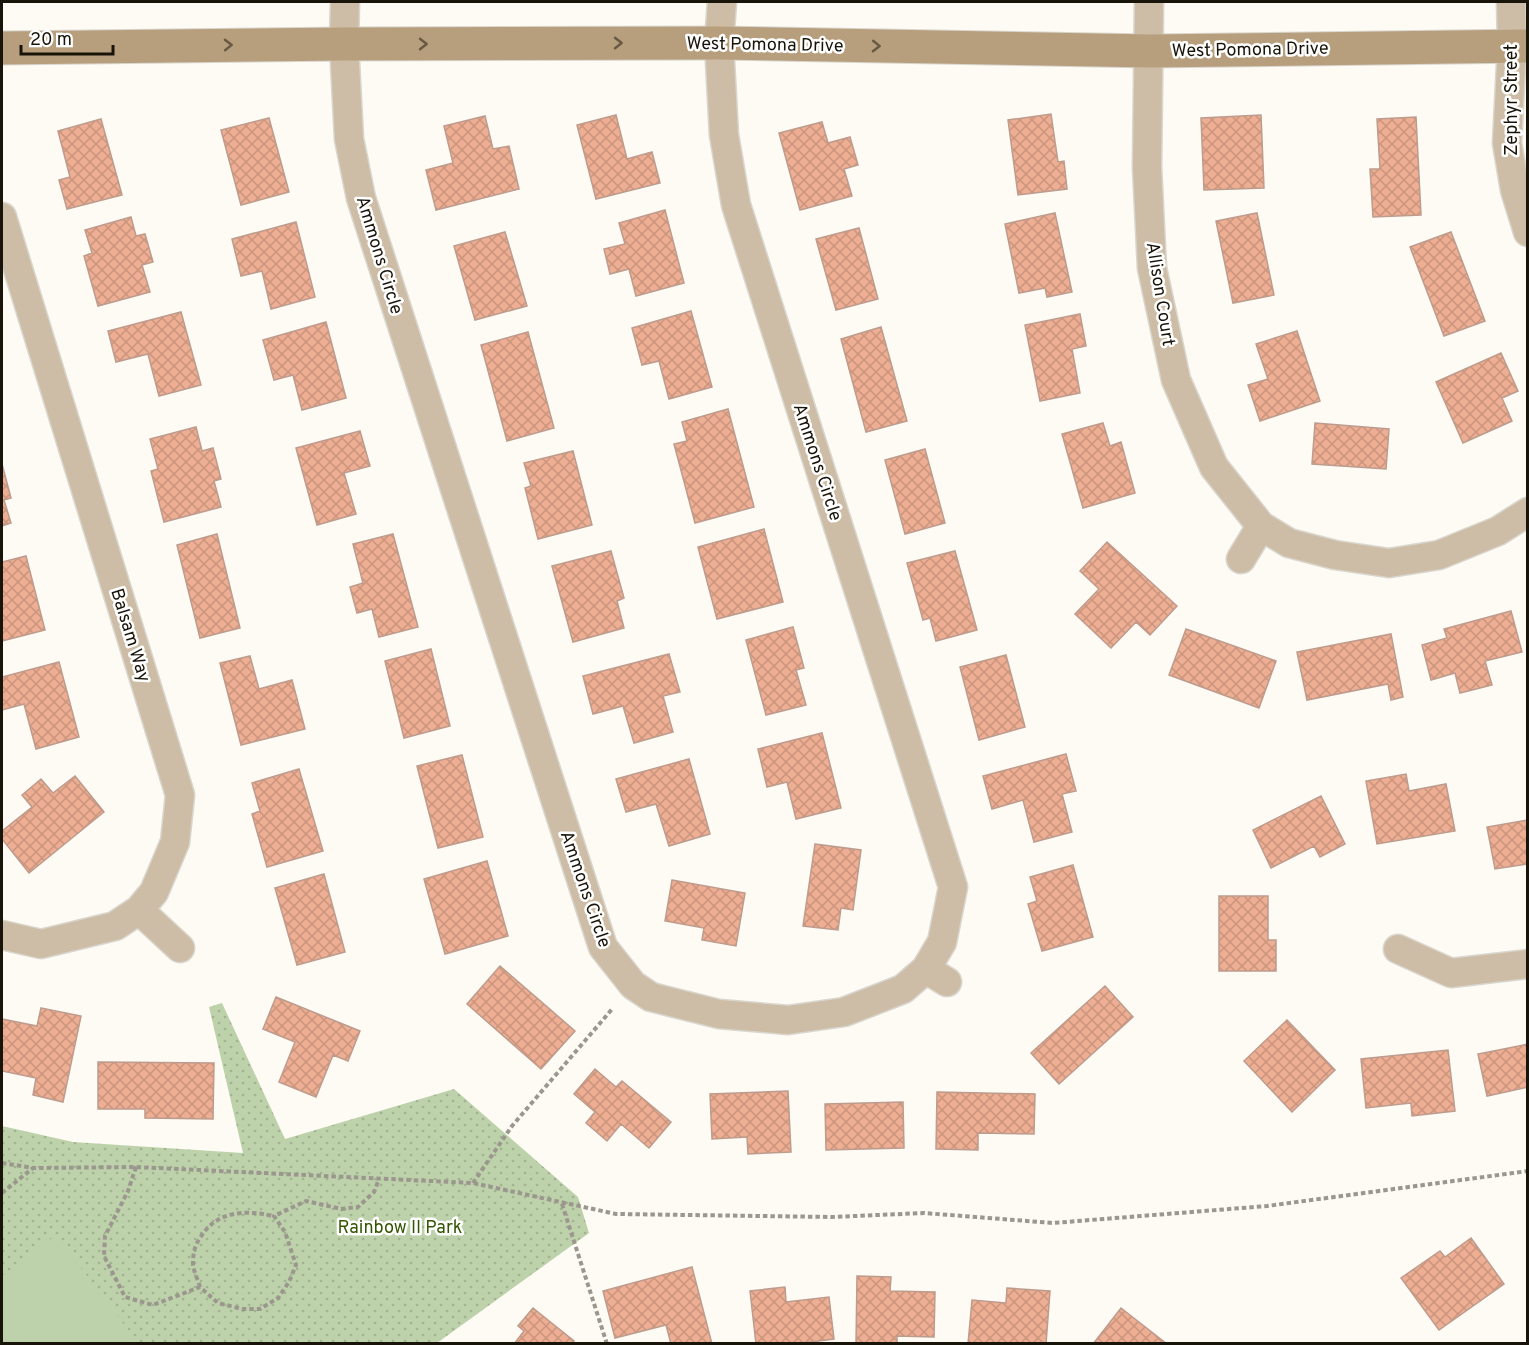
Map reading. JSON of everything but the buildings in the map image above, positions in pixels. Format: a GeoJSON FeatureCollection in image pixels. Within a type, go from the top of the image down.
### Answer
{"type":"FeatureCollection","features":[{"type":"Feature","properties":{"kind":"street","name":"Ammons Circle"},"geometry":{"type":"LineString","coordinates":[[345,2],[344,44],[349,139],[362,198],[603,947],[633,985],[651,997],[719,1014],[788,1020],[844,1012],[936,975],[953,887],[736,205],[724,135],[719,43],[722,2]]}},
{"type":"Feature","properties":{"kind":"street","name":"Allison Court"},"geometry":{"type":"LineString","coordinates":[[1149,2],[1147,167],[1152,268],[1176,380],[1214,467],[1261,526],[1289,543],[1335,555],[1389,563],[1439,555],[1498,531],[1527,512]]}},
{"type":"Feature","properties":{"kind":"street","name":"Zephyr Street"},"geometry":{"type":"LineString","coordinates":[[1511,2],[1520,46],[1507,143],[1515,190],[1527,232]]}},
{"type":"Feature","properties":{"kind":"street","name":"West Pomona Drive"},"geometry":{"type":"LineString","coordinates":[[2,48],[719,43],[1150,51],[1520,46]]}},
{"type":"Feature","properties":{"kind":"street","name":"Balsam Way"},"geometry":{"type":"LineString","coordinates":[[2,217],[180,795],[174,842],[154,892],[139,910],[115,926],[41,944],[2,935]]}},
{"type":"Feature","properties":{"kind":"street"},"geometry":{"type":"LineString","coordinates":[[1241,559],[1261,526]]}},
{"type":"Feature","properties":{"kind":"street"},"geometry":{"type":"LineString","coordinates":[[139,910],[180,948]]}},
{"type":"Feature","properties":{"kind":"street"},"geometry":{"type":"LineString","coordinates":[[1398,949],[1451,973],[1527,964]]}},
{"type":"Feature","properties":{"kind":"path"},"geometry":{"type":"LineString","coordinates":[[473,1182],[512,1126],[633,985]]}},
{"type":"Feature","properties":{"kind":"path"},"geometry":{"type":"LineString","coordinates":[[2,1163],[34,1168],[136,1167],[473,1182],[616,1214],[832,1217],[924,1213],[1053,1223],[1268,1206],[1527,1171]]}},
{"type":"Feature","properties":{"kind":"path"},"geometry":{"type":"LineString","coordinates":[[136,1167],[128,1191],[105,1236],[104,1256],[113,1277],[125,1297],[153,1305],[200,1287]]}},
{"type":"Feature","properties":{"kind":"path"},"geometry":{"type":"LineString","coordinates":[[2,1193],[34,1168]]}},
{"type":"Feature","properties":{"kind":"path"},"geometry":{"type":"LineString","coordinates":[[274,1216],[285,1232],[296,1265],[289,1282],[278,1298],[260,1309],[242,1309],[218,1303],[200,1287],[193,1267],[194,1248],[205,1229],[217,1219],[230,1214],[253,1212],[274,1216],[306,1202],[341,1209],[358,1207],[374,1192],[379,1179]]}},
{"type":"Feature","properties":{"kind":"path"},"geometry":{"type":"LineString","coordinates":[[562,1203],[607,1344]]}},
{"type":"Feature","properties":{"kind":"green space","name":"Rainbow II Park"},"geometry":{"type":"Polygon","coordinates":[[[222,1003],[285,1139],[454,1089],[578,1197],[589,1233],[437,1343],[2,1344],[2,1126],[73,1142],[243,1153],[209,1007],[222,1003]]]}},
{"type":"Feature","properties":{"kind":"green space"},"geometry":{"type":"Polygon","coordinates":[[[56,1235],[138,1343],[2,1343],[2,1276],[56,1235]]]}}]}
